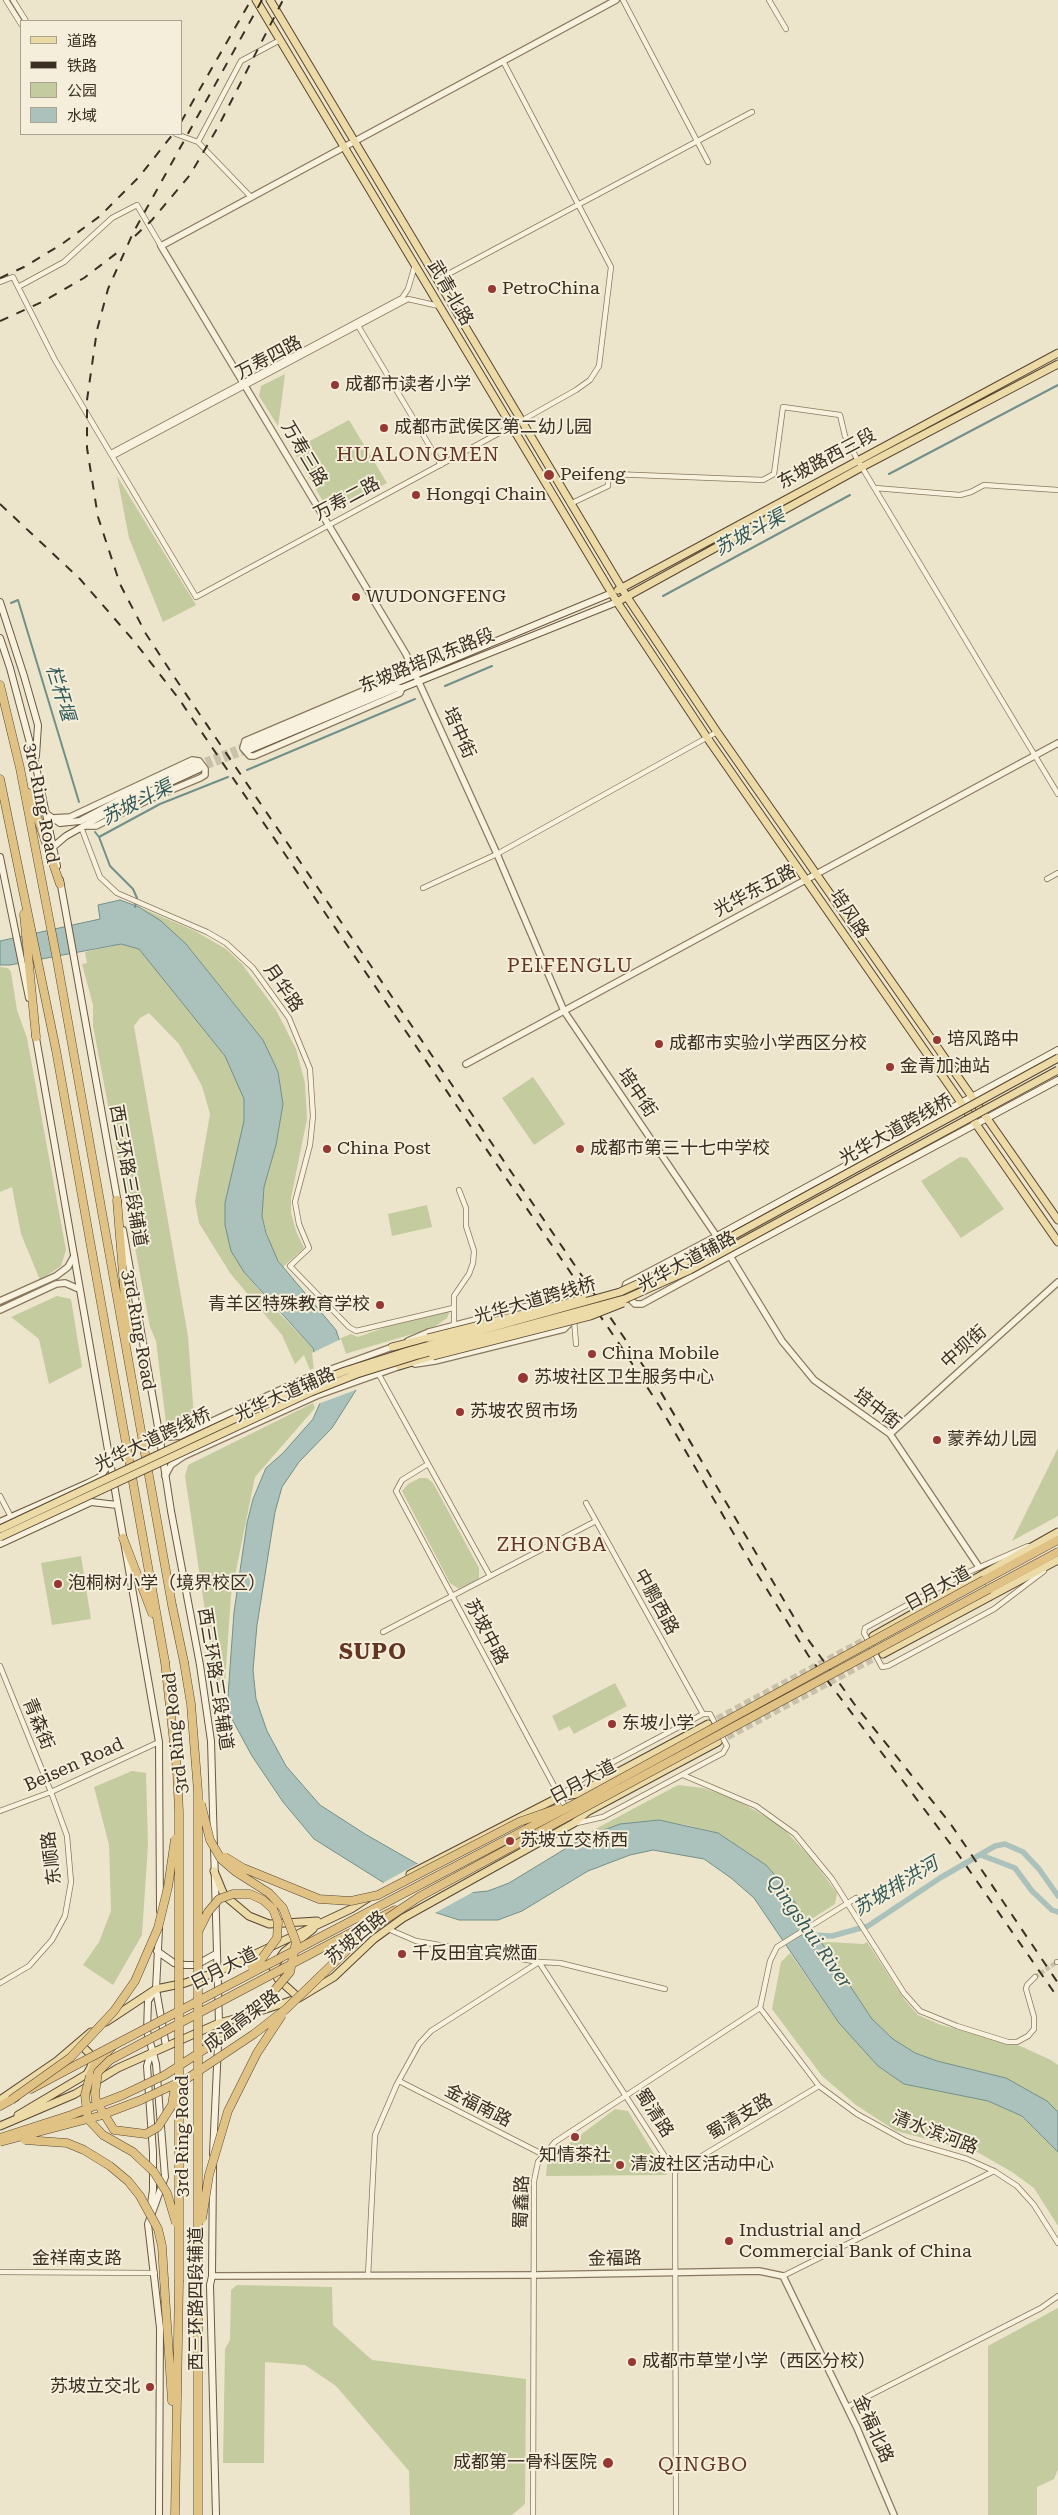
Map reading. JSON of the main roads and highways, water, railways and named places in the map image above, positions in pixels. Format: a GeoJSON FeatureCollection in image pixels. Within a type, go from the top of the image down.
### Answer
{"type":"FeatureCollection","features":[{"type":"Feature","properties":{"kind":"highway","name":"3rd Ring Road"},"geometry":{"type":"LineString","coordinates":[[0,685],[20,768],[51,927],[191,1704],[198,1792],[198,2515]]}},
{"type":"Feature","properties":{"kind":"highway"},"geometry":{"type":"LineString","coordinates":[[20,768],[60,884]]}},
{"type":"Feature","properties":{"kind":"highway","name":"3rd Ring Road"},"geometry":{"type":"LineString","coordinates":[[0,779],[22,887],[24,933],[30,965],[56,1050],[165,1662],[177,1770],[179,1812],[179,2282],[175,2446],[176,2515]]}},
{"type":"Feature","properties":{"kind":"highway"},"geometry":{"type":"LineString","coordinates":[[30,965],[36,1037]]}},
{"type":"Feature","properties":{"kind":"highway"},"geometry":{"type":"LineString","coordinates":[[117,1200],[132,1379]]}},
{"type":"Feature","properties":{"kind":"highway"},"geometry":{"type":"LineString","coordinates":[[123,1538],[159,1629]]}},
{"type":"Feature","properties":{"kind":"highway","name":"日月大道"},"geometry":{"type":"LineString","coordinates":[[117,2042],[240,1977],[333,1932],[582,1800],[1058,1540]]}},
{"type":"Feature","properties":{"kind":"highway","name":"日月大道"},"geometry":{"type":"LineString","coordinates":[[419,1897],[1058,1552]]}},
{"type":"Feature","properties":{"kind":"highway"},"geometry":{"type":"LineString","coordinates":[[0,2138],[71,2115],[123,2095],[165,2075],[228,2034],[261,2006],[290,1972],[296,1942],[283,1908],[269,1893],[236,1872],[221,1859],[210,1841],[198,1792]]}},
{"type":"Feature","properties":{"kind":"highway"},"geometry":{"type":"LineString","coordinates":[[210,1841],[229,1860],[243,1868],[319,1899],[351,1901],[378,1895],[520,1822],[582,1800]]}},
{"type":"Feature","properties":{"kind":"highway"},"geometry":{"type":"LineString","coordinates":[[11,2100],[70,2058],[114,2011],[135,1981],[158,1928],[168,1887],[179,1812]]}},
{"type":"Feature","properties":{"kind":"highway"},"geometry":{"type":"LineString","coordinates":[[197,1934],[208,1912],[219,1899],[233,1894],[250,1894],[263,1900],[273,1909],[278,1922],[277,1938],[260,1961],[240,1977]]}},
{"type":"Feature","properties":{"kind":"highway"},"geometry":{"type":"LineString","coordinates":[[179,2054],[172,2105],[158,2127],[146,2134],[114,2130],[96,2101],[95,2093],[98,2072],[110,2060],[419,1897]]}},
{"type":"Feature","properties":{"kind":"highway","name":"成温高架路"},"geometry":{"type":"LineString","coordinates":[[0,2142],[99,2116],[141,2100],[180,2082],[230,2051],[286,2008],[365,1933],[419,1897]]}},
{"type":"Feature","properties":{"kind":"highway"},"geometry":{"type":"LineString","coordinates":[[198,2240],[209,2174],[228,2111],[257,2053],[286,2008]]}},
{"type":"Feature","properties":{"kind":"highway"},"geometry":{"type":"LineString","coordinates":[[0,2106],[117,2042]]}},
{"type":"Feature","properties":{"kind":"highway"},"geometry":{"type":"LineString","coordinates":[[117,2042],[94,2066],[90,2076],[85,2095],[88,2120],[103,2135],[133,2152],[154,2172],[167,2193],[178,2232]]}},
{"type":"Feature","properties":{"kind":"highway"},"geometry":{"type":"LineString","coordinates":[[12,2140],[67,2143],[91,2154],[128,2182],[140,2196],[158,2230],[162,2246],[175,2446]]}},
{"type":"Feature","properties":{"kind":"main road","name":"武青北路"},"geometry":{"type":"LineString","coordinates":[[256,0],[617,602]]}},
{"type":"Feature","properties":{"kind":"main road","name":"武青北路"},"geometry":{"type":"LineString","coordinates":[[270,0],[627,597]]}},
{"type":"Feature","properties":{"kind":"main road","name":"东坡路西三段"},"geometry":{"type":"LineString","coordinates":[[612,593],[1058,352]]}},
{"type":"Feature","properties":{"kind":"main road","name":"东坡路西三段"},"geometry":{"type":"LineString","coordinates":[[617,602],[862,467],[1058,364]]}},
{"type":"Feature","properties":{"kind":"main road","name":"东坡路培风东路段"},"geometry":{"type":"LineString","coordinates":[[612,593],[417,677],[402,688],[397,688],[247,747],[406,678],[417,677],[617,602]]}},
{"type":"Feature","properties":{"kind":"main road","name":"培风路"},"geometry":{"type":"LineString","coordinates":[[627,597],[717,732],[818,873],[899,994],[1058,1220]]}},
{"type":"Feature","properties":{"kind":"main road"},"geometry":{"type":"LineString","coordinates":[[0,602],[38,725],[35,762]]}},
{"type":"Feature","properties":{"kind":"main road","name":"培风路"},"geometry":{"type":"LineString","coordinates":[[617,602],[707,738],[1058,1242]]}},
{"type":"Feature","properties":{"kind":"main road","name":"西三环路三段辅道"},"geometry":{"type":"LineString","coordinates":[[0,638],[10,668],[50,816],[53,847],[200,1664],[211,1741],[219,2023]]}},
{"type":"Feature","properties":{"kind":"main road"},"geometry":{"type":"LineString","coordinates":[[50,816],[60,824],[80,821],[148,785],[198,766],[81,827],[53,847]]}},
{"type":"Feature","properties":{"kind":"main road"},"geometry":{"type":"LineString","coordinates":[[0,857],[3,879],[24,933],[30,965]]}},
{"type":"Feature","properties":{"kind":"main road"},"geometry":{"type":"LineString","coordinates":[[36,1037],[159,1742],[160,1898],[156,1989],[166,2046]]}},
{"type":"Feature","properties":{"kind":"main road","name":"光华大道辅路"},"geometry":{"type":"LineString","coordinates":[[717,1236],[1058,1050]]}},
{"type":"Feature","properties":{"kind":"main road","name":"光华大道跨线桥"},"geometry":{"type":"LineString","coordinates":[[0,1529],[298,1389],[345,1371],[408,1351],[620,1292],[687,1261],[1058,1058]]}},
{"type":"Feature","properties":{"kind":"main road"},"geometry":{"type":"LineString","coordinates":[[1028,1067],[1017,1079],[1023,1090],[1038,1090]]}},
{"type":"Feature","properties":{"kind":"main road","name":"光华大道跨线桥"},"geometry":{"type":"LineString","coordinates":[[0,1537],[302,1397],[348,1378],[418,1355],[590,1310],[624,1299],[657,1285],[690,1270],[1058,1070]]}},
{"type":"Feature","properties":{"kind":"main road","name":"光华大道辅路"},"geometry":{"type":"LineString","coordinates":[[730,1256],[1058,1080]]}},
{"type":"Feature","properties":{"kind":"main road"},"geometry":{"type":"LineString","coordinates":[[399,1366],[590,1316],[613,1308],[657,1285]]}},
{"type":"Feature","properties":{"kind":"main road"},"geometry":{"type":"LineString","coordinates":[[392,1347],[554,1305],[620,1292]]}},
{"type":"Feature","properties":{"kind":"main road"},"geometry":{"type":"LineString","coordinates":[[0,1522],[100,1477],[110,1464]]}},
{"type":"Feature","properties":{"kind":"main road"},"geometry":{"type":"LineString","coordinates":[[88,1483],[91,1502]]}},
{"type":"Feature","properties":{"kind":"main road"},"geometry":{"type":"LineString","coordinates":[[0,1544],[91,1502],[117,1505]]}},
{"type":"Feature","properties":{"kind":"main road"},"geometry":{"type":"LineString","coordinates":[[873,1636],[1058,1532]]}},
{"type":"Feature","properties":{"kind":"main road"},"geometry":{"type":"LineString","coordinates":[[883,1654],[1058,1560]]}},
{"type":"Feature","properties":{"kind":"main road","name":"苏坡西路"},"geometry":{"type":"LineString","coordinates":[[0,2100],[88,2034],[156,1989],[217,1972],[323,1920],[350,1909],[384,1888],[559,1797],[577,1794],[708,1724]]}},
{"type":"Feature","properties":{"kind":"main road","name":"苏坡西路"},"geometry":{"type":"LineString","coordinates":[[1,2125],[75,2094],[118,2068],[219,2023],[242,2018],[299,1998],[334,1977],[374,1939],[418,1910],[574,1823],[587,1812],[718,1742]]}},
{"type":"Feature","properties":{"kind":"main road"},"geometry":{"type":"LineString","coordinates":[[214,1871],[224,1895],[248,1916],[269,1924],[323,1920]]}},
{"type":"Feature","properties":{"kind":"main road"},"geometry":{"type":"LineString","coordinates":[[299,1998],[278,1979],[273,1968],[284,1952],[323,1920]]}},
{"type":"Feature","properties":{"kind":"main road"},"geometry":{"type":"LineString","coordinates":[[158,1951],[174,1963],[184,1965],[196,1965],[216,1954]]}},
{"type":"Feature","properties":{"kind":"main road"},"geometry":{"type":"LineString","coordinates":[[149,2219],[160,2196],[165,2177],[156,2064],[146,2032],[148,2001],[156,1989]]}},
{"type":"Feature","properties":{"kind":"main road","name":"西三环路四段辅道"},"geometry":{"type":"LineString","coordinates":[[216,2515],[210,2285],[212,2276],[214,2100],[219,2023]]}},
{"type":"Feature","properties":{"kind":"main road"},"geometry":{"type":"LineString","coordinates":[[1,2125],[87,2074],[91,2067],[92,2056],[90,2051],[84,2047],[73,2047]]}},
{"type":"Feature","properties":{"kind":"main road"},"geometry":{"type":"LineString","coordinates":[[151,2052],[147,2066],[153,2152],[153,2190],[148,2224],[160,2328],[159,2515]]}},
{"type":"Feature","properties":{"kind":"water","name":"Qingshui River"},"geometry":{"type":"Polygon","coordinates":[[[120,900],[139,907],[161,921],[186,944],[263,1040],[278,1072],[283,1104],[276,1145],[264,1187],[262,1216],[266,1233],[278,1261],[336,1330],[356,1390],[332,1428],[299,1462],[282,1487],[275,1512],[257,1625],[253,1670],[256,1699],[267,1731],[286,1766],[320,1805],[365,1834],[468,1893],[488,1891],[509,1883],[583,1838],[620,1824],[659,1820],[718,1833],[766,1865],[784,1886],[872,2019],[893,2039],[915,2053],[937,2061],[1006,2078],[1047,2101],[1058,2112],[1058,2152],[1022,2116],[988,2101],[904,2084],[878,2066],[839,2023],[754,1898],[731,1878],[704,1859],[653,1850],[630,1855],[588,1871],[522,1911],[498,1920],[459,1920],[437,1913],[314,1839],[283,1802],[252,1756],[227,1710],[234,1612],[247,1523],[253,1499],[266,1468],[283,1453],[313,1419],[320,1403],[317,1362],[313,1348],[244,1272],[231,1251],[225,1225],[225,1203],[244,1121],[244,1099],[225,1056],[139,949],[121,944],[10,965],[0,965],[0,941],[100,919],[98,905],[120,900]]]}},
{"type":"Feature","properties":{"kind":"waterway","name":"苏坡斗渠"},"geometry":{"type":"LineString","coordinates":[[889,474],[1058,385]]}},
{"type":"Feature","properties":{"kind":"waterway","name":"苏坡斗渠"},"geometry":{"type":"LineString","coordinates":[[663,596],[850,495]]}},
{"type":"Feature","properties":{"kind":"waterway","name":"栏杆堰"},"geometry":{"type":"LineString","coordinates":[[11,603],[18,600],[79,802]]}},
{"type":"Feature","properties":{"kind":"waterway","name":"苏坡斗渠"},"geometry":{"type":"LineString","coordinates":[[445,686],[492,666]]}},
{"type":"Feature","properties":{"kind":"waterway","name":"苏坡斗渠"},"geometry":{"type":"LineString","coordinates":[[247,770],[415,699]]}},
{"type":"Feature","properties":{"kind":"waterway","name":"苏坡斗渠"},"geometry":{"type":"LineString","coordinates":[[135,907],[137,898],[133,889],[110,866],[99,837],[160,804],[228,777]]}},
{"type":"Feature","properties":{"kind":"waterway","name":"栏杆堰"},"geometry":{"type":"LineString","coordinates":[[95,832],[99,837]]}},
{"type":"Feature","properties":{"kind":"waterway","name":"苏坡排洪河"},"geometry":{"type":"LineString","coordinates":[[810,1935],[832,1936],[868,1926],[940,1878],[995,1846],[1005,1844],[1023,1852],[1039,1869],[1058,1896]]}},
{"type":"Feature","properties":{"kind":"waterway","name":"苏坡排洪河"},"geometry":{"type":"LineString","coordinates":[[981,1855],[1015,1868],[1032,1891],[1052,1910],[1058,1912]]}},
{"type":"Feature","properties":{"kind":"tunnel"},"geometry":{"type":"LineString","coordinates":[[197,764],[246,745]]}},
{"type":"Feature","properties":{"kind":"tunnel"},"geometry":{"type":"LineString","coordinates":[[199,769],[249,750]]}},
{"type":"Feature","properties":{"kind":"tunnel"},"geometry":{"type":"LineString","coordinates":[[708,1724],[872,1636]]}},
{"type":"Feature","properties":{"kind":"tunnel"},"geometry":{"type":"LineString","coordinates":[[718,1742],[882,1654]]}},
{"type":"Feature","properties":{"kind":"tunnel"},"geometry":{"type":"LineString","coordinates":[[1035,1977],[1057,1962]]}},
{"type":"Feature","properties":{"kind":"railway"},"geometry":{"type":"LineString","coordinates":[[182,120],[251,0]]}},
{"type":"Feature","properties":{"kind":"railway"},"geometry":{"type":"LineString","coordinates":[[262,0],[133,233],[108,289],[97,330],[87,400],[87,448],[98,517],[120,584],[146,634],[175,678],[659,1389],[802,1631],[855,1705],[950,1823],[1058,1983]]}},
{"type":"Feature","properties":{"kind":"railway"},"geometry":{"type":"LineString","coordinates":[[135,236],[152,220],[190,175],[218,127],[283,0]]}},
{"type":"Feature","properties":{"kind":"railway"},"geometry":{"type":"LineString","coordinates":[[0,278],[24,267],[62,244],[100,216],[139,177],[172,135]]}},
{"type":"Feature","properties":{"kind":"railway"},"geometry":{"type":"LineString","coordinates":[[0,321],[42,302],[84,278],[122,249]]}},
{"type":"Feature","properties":{"kind":"railway"},"geometry":{"type":"LineString","coordinates":[[0,504],[80,579],[134,641],[179,699],[620,1345],[660,1407],[756,1572],[808,1655],[958,1854],[1058,1998]]}},
{"type":"Feature","properties":{"kind":"place","name":"PetroChina"},"geometry":{"type":"Point","coordinates":[492,289]}},
{"type":"Feature","properties":{"kind":"place","name":"成都市读者小学"},"geometry":{"type":"Point","coordinates":[335,385]}},
{"type":"Feature","properties":{"kind":"place","name":"成都市武侯区第二幼儿园"},"geometry":{"type":"Point","coordinates":[384,428]}},
{"type":"Feature","properties":{"kind":"place","name":"Peifeng"},"geometry":{"type":"Point","coordinates":[549,475]}},
{"type":"Feature","properties":{"kind":"place","name":"Hongqi Chain"},"geometry":{"type":"Point","coordinates":[416,495]}},
{"type":"Feature","properties":{"kind":"place","name":"WUDONGFENG"},"geometry":{"type":"Point","coordinates":[356,597]}},
{"type":"Feature","properties":{"kind":"place","name":"培风路中"},"geometry":{"type":"Point","coordinates":[937,1040]}},
{"type":"Feature","properties":{"kind":"place","name":"成都市实验小学西区分校"},"geometry":{"type":"Point","coordinates":[659,1044]}},
{"type":"Feature","properties":{"kind":"place","name":"金青加油站"},"geometry":{"type":"Point","coordinates":[890,1067]}},
{"type":"Feature","properties":{"kind":"place","name":"China Post"},"geometry":{"type":"Point","coordinates":[327,1149]}},
{"type":"Feature","properties":{"kind":"place","name":"成都市第三十七中学校"},"geometry":{"type":"Point","coordinates":[580,1149]}},
{"type":"Feature","properties":{"kind":"place","name":"青羊区特殊教育学校"},"geometry":{"type":"Point","coordinates":[380,1305]}},
{"type":"Feature","properties":{"kind":"place","name":"China Mobile"},"geometry":{"type":"Point","coordinates":[592,1354]}},
{"type":"Feature","properties":{"kind":"place","name":"苏坡社区卫生服务中心"},"geometry":{"type":"Point","coordinates":[523,1378]}},
{"type":"Feature","properties":{"kind":"place","name":"苏坡农贸市场"},"geometry":{"type":"Point","coordinates":[460,1412]}},
{"type":"Feature","properties":{"kind":"place","name":"蒙养幼儿园"},"geometry":{"type":"Point","coordinates":[937,1440]}},
{"type":"Feature","properties":{"kind":"place","name":"泡桐树小学（境界校区）"},"geometry":{"type":"Point","coordinates":[58,1584]}},
{"type":"Feature","properties":{"kind":"place","name":"东坡小学"},"geometry":{"type":"Point","coordinates":[612,1724]}},
{"type":"Feature","properties":{"kind":"place","name":"苏坡立交桥西"},"geometry":{"type":"Point","coordinates":[510,1841]}},
{"type":"Feature","properties":{"kind":"place","name":"千反田宜宾燃面"},"geometry":{"type":"Point","coordinates":[402,1954]}},
{"type":"Feature","properties":{"kind":"place","name":"知情茶社"},"geometry":{"type":"Point","coordinates":[575,2137]}},
{"type":"Feature","properties":{"kind":"place","name":"清波社区活动中心"},"geometry":{"type":"Point","coordinates":[620,2165]}},
{"type":"Feature","properties":{"kind":"place","name":"Industrial and Commercial Bank of China"},"geometry":{"type":"Point","coordinates":[729,2241]}},
{"type":"Feature","properties":{"kind":"place","name":"成都市草堂小学（西区分校）"},"geometry":{"type":"Point","coordinates":[632,2362]}},
{"type":"Feature","properties":{"kind":"place","name":"苏坡立交北"},"geometry":{"type":"Point","coordinates":[150,2387]}},
{"type":"Feature","properties":{"kind":"place","name":"成都第一骨科医院"},"geometry":{"type":"Point","coordinates":[608,2463]}},
{"type":"Feature","properties":{"kind":"district","name":"HUALONGMEN"},"geometry":{"type":"Point","coordinates":[418,455]}},
{"type":"Feature","properties":{"kind":"district","name":"PEIFENGLU"},"geometry":{"type":"Point","coordinates":[570,966]}},
{"type":"Feature","properties":{"kind":"district","name":"ZHONGBA"},"geometry":{"type":"Point","coordinates":[552,1545]}},
{"type":"Feature","properties":{"kind":"district","name":"SUPO"},"geometry":{"type":"Point","coordinates":[373,1653]}},
{"type":"Feature","properties":{"kind":"district","name":"QINGBO"},"geometry":{"type":"Point","coordinates":[703,2465]}}]}
